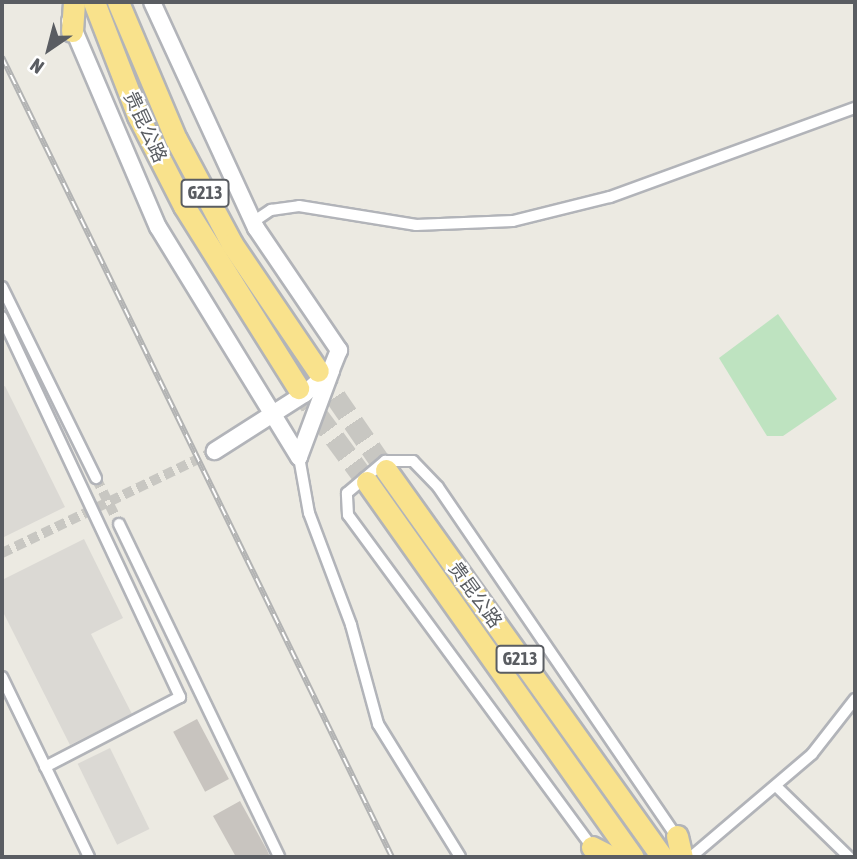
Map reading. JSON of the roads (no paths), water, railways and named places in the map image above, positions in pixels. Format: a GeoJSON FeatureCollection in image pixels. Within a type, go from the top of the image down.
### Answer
{"type":"FeatureCollection","features":[{"type":"Feature","properties":{"kind":"highway"},"geometry":{"type":"LineString","coordinates":[[72,31],[74,2]]}},
{"type":"Feature","properties":{"kind":"highway"},"geometry":{"type":"LineString","coordinates":[[82,2],[108,43]]}},
{"type":"Feature","properties":{"kind":"highway","name":"贵昆公路"},"geometry":{"type":"LineString","coordinates":[[94,2],[108,43],[184,206],[298,388]]}},
{"type":"Feature","properties":{"kind":"highway","name":"贵昆公路"},"geometry":{"type":"LineString","coordinates":[[118,2],[176,139],[232,244],[324,370]]}},
{"type":"Feature","properties":{"kind":"highway","name":"贵昆公路"},"geometry":{"type":"LineString","coordinates":[[386,470],[662,854]]}},
{"type":"Feature","properties":{"kind":"highway","name":"贵昆公路"},"geometry":{"type":"LineString","coordinates":[[367,482],[633,857]]}},
{"type":"Feature","properties":{"kind":"highway"},"geometry":{"type":"LineString","coordinates":[[611,828],[618,857]]}},
{"type":"Feature","properties":{"kind":"highway"},"geometry":{"type":"LineString","coordinates":[[596,852],[612,857]]}},
{"type":"Feature","properties":{"kind":"street"},"geometry":{"type":"LineString","coordinates":[[66,2],[72,31],[158,227],[299,457],[309,513],[351,625],[378,723],[460,857]]}},
{"type":"Feature","properties":{"kind":"street"},"geometry":{"type":"LineString","coordinates":[[152,2],[253,222],[337,344],[324,370],[299,457]]}},
{"type":"Feature","properties":{"kind":"street"},"geometry":{"type":"LineString","coordinates":[[253,222],[271,210],[299,206],[416,225],[513,221],[610,197],[855,108]]}},
{"type":"Feature","properties":{"kind":"street"},"geometry":{"type":"LineString","coordinates":[[2,286],[96,478]]}},
{"type":"Feature","properties":{"kind":"street"},"geometry":{"type":"LineString","coordinates":[[2,317],[179,696]]}},
{"type":"Feature","properties":{"kind":"street"},"geometry":{"type":"LineString","coordinates":[[215,451],[275,417],[324,370]]}},
{"type":"Feature","properties":{"kind":"street"},"geometry":{"type":"LineString","coordinates":[[596,852],[348,515],[347,493],[386,461],[413,461],[438,487],[679,847],[691,857],[777,787],[855,699]]}},
{"type":"Feature","properties":{"kind":"street"},"geometry":{"type":"LineString","coordinates":[[119,524],[279,857]]}},
{"type":"Feature","properties":{"kind":"street"},"geometry":{"type":"LineString","coordinates":[[2,677],[89,857]]}},
{"type":"Feature","properties":{"kind":"street"},"geometry":{"type":"LineString","coordinates":[[45,767],[198,687]]}},
{"type":"Feature","properties":{"kind":"street"},"geometry":{"type":"LineString","coordinates":[[777,787],[849,857]]}},
{"type":"Feature","properties":{"kind":"tunnel"},"geometry":{"type":"LineString","coordinates":[[318,371],[386,470]]}},
{"type":"Feature","properties":{"kind":"tunnel"},"geometry":{"type":"LineString","coordinates":[[298,388],[367,482]]}},
{"type":"Feature","properties":{"kind":"tunnel"},"geometry":{"type":"LineString","coordinates":[[2,553],[215,451]]}},
{"type":"Feature","properties":{"kind":"tunnel"},"geometry":{"type":"LineString","coordinates":[[96,478],[119,524]]}},
{"type":"Feature","properties":{"kind":"railway"},"geometry":{"type":"LineString","coordinates":[[2,57],[392,857]]}}]}
